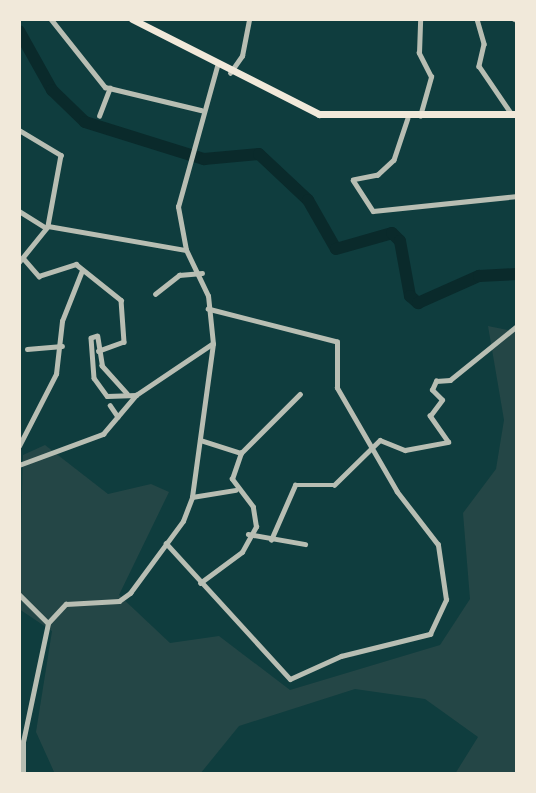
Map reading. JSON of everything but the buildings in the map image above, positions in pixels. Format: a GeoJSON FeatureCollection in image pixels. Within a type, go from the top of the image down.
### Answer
{"type":"FeatureCollection","features":[{"type":"Feature","properties":{"kind":"main road"},"geometry":{"type":"LineString","coordinates":[[132,19],[230,73],[319,114],[408,118],[514,114]]}},
{"type":"Feature","properties":{"kind":"street"},"geometry":{"type":"LineString","coordinates":[[51,19],[62,41],[110,88],[201,110]]}},
{"type":"Feature","properties":{"kind":"street"},"geometry":{"type":"LineString","coordinates":[[230,73],[242,56],[249,19]]}},
{"type":"Feature","properties":{"kind":"street"},"geometry":{"type":"LineString","coordinates":[[419,117],[431,77],[419,52],[420,19]]}},
{"type":"Feature","properties":{"kind":"street"},"geometry":{"type":"LineString","coordinates":[[477,19],[484,44],[479,66],[514,114]]}},
{"type":"Feature","properties":{"kind":"street"},"geometry":{"type":"LineString","coordinates":[[23,774],[23,742],[48,623],[66,604],[119,601],[131,593],[166,543],[192,497],[213,344],[202,273],[186,250],[178,207],[195,128],[217,66]]}},
{"type":"Feature","properties":{"kind":"street"},"geometry":{"type":"LineString","coordinates":[[99,116],[110,88]]}},
{"type":"Feature","properties":{"kind":"street"},"geometry":{"type":"LineString","coordinates":[[408,118],[394,160],[378,175],[353,180],[373,211],[517,196]]}},
{"type":"Feature","properties":{"kind":"street"},"geometry":{"type":"LineString","coordinates":[[19,130],[61,155],[48,227],[22,260],[39,276],[49,277],[70,262],[81,273],[94,273],[121,300],[124,342],[99,351]]}},
{"type":"Feature","properties":{"kind":"street"},"geometry":{"type":"LineString","coordinates":[[19,211],[48,227],[186,250]]}},
{"type":"Feature","properties":{"kind":"street"},"geometry":{"type":"LineString","coordinates":[[19,446],[56,374],[62,346],[62,321],[81,273]]}},
{"type":"Feature","properties":{"kind":"street"},"geometry":{"type":"LineString","coordinates":[[155,294],[179,275],[202,273]]}},
{"type":"Feature","properties":{"kind":"street"},"geometry":{"type":"LineString","coordinates":[[166,543],[290,679],[341,656],[430,635],[443,612],[445,566],[337,387],[337,342],[207,309]]}},
{"type":"Feature","properties":{"kind":"street"},"geometry":{"type":"LineString","coordinates":[[271,540],[289,490],[334,485],[380,440],[405,450],[448,442],[430,416],[442,400],[432,390],[436,381],[450,380],[517,326]]}},
{"type":"Feature","properties":{"kind":"street"},"geometry":{"type":"LineString","coordinates":[[127,394],[102,366],[97,336],[91,338],[94,378],[107,396],[136,396]]}},
{"type":"Feature","properties":{"kind":"street"},"geometry":{"type":"LineString","coordinates":[[19,464],[68,452],[103,434],[136,396],[213,344]]}},
{"type":"Feature","properties":{"kind":"street"},"geometry":{"type":"LineString","coordinates":[[27,349],[62,346]]}},
{"type":"Feature","properties":{"kind":"street"},"geometry":{"type":"LineString","coordinates":[[200,583],[242,552],[248,534],[256,527],[253,507],[235,490],[232,479],[241,453],[300,394]]}},
{"type":"Feature","properties":{"kind":"street"},"geometry":{"type":"LineString","coordinates":[[110,405],[118,416]]}},
{"type":"Feature","properties":{"kind":"street"},"geometry":{"type":"LineString","coordinates":[[200,440],[241,453]]}},
{"type":"Feature","properties":{"kind":"street"},"geometry":{"type":"LineString","coordinates":[[192,497],[235,490]]}},
{"type":"Feature","properties":{"kind":"street"},"geometry":{"type":"LineString","coordinates":[[248,534],[305,544]]}},
{"type":"Feature","properties":{"kind":"street"},"geometry":{"type":"LineString","coordinates":[[19,594],[48,623]]}},
{"type":"Feature","properties":{"kind":"shaded area"},"geometry":{"type":"Polygon","coordinates":[[[488,326],[517,332],[517,774],[455,774],[478,737],[425,699],[355,689],[239,726],[200,774],[55,774],[36,732],[52,631],[19,609],[23,455],[45,445],[108,494],[151,484],[169,492],[119,595],[170,643],[219,636],[290,690],[440,645],[470,599],[463,513],[496,469],[504,420],[488,326]]]}},
{"type":"Feature","properties":{"kind":"waterway"},"geometry":{"type":"LineString","coordinates":[[19,31],[52,90],[85,122],[204,159],[259,154],[308,200],[336,249],[392,233],[400,241],[410,296],[418,303],[479,276],[517,274]]}}]}
